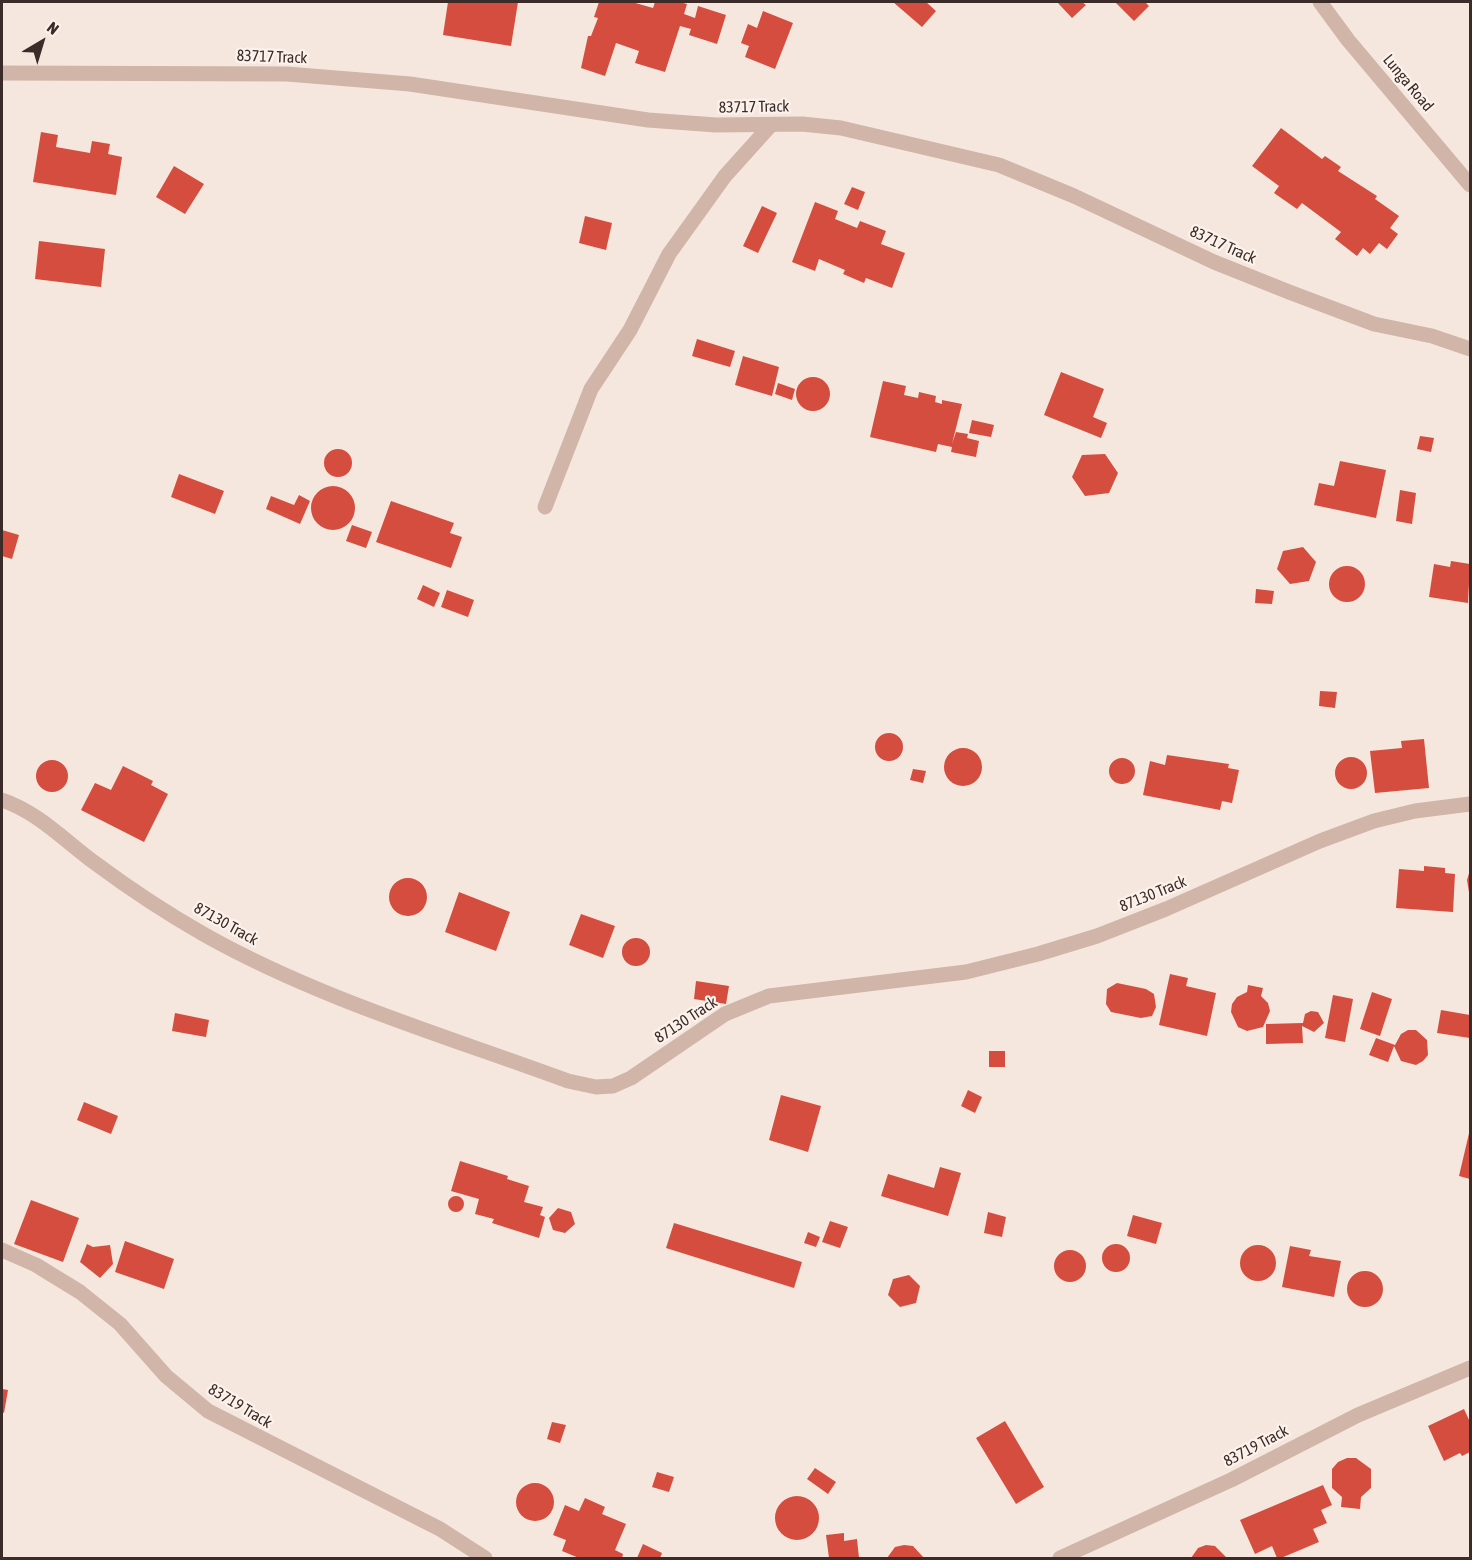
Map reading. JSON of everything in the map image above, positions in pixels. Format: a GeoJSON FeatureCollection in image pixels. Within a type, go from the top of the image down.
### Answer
{"type":"FeatureCollection","features":[{"type":"Feature","properties":{"kind":"street","name":"Lunga Road"},"geometry":{"type":"LineString","coordinates":[[1320,2],[1348,40],[1470,185]]}},
{"type":"Feature","properties":{"kind":"street","name":"83717 Track"},"geometry":{"type":"LineString","coordinates":[[2,73],[287,74],[410,84],[648,120],[770,126],[802,124],[841,128],[999,165],[1074,196],[1214,262],[1289,292],[1374,324],[1432,336],[1470,349]]}},
{"type":"Feature","properties":{"kind":"street"},"geometry":{"type":"LineString","coordinates":[[545,507],[591,389],[630,330],[669,254],[725,176],[770,126]]}},
{"type":"Feature","properties":{"kind":"street","name":"87130 Track"},"geometry":{"type":"LineString","coordinates":[[2,800],[38,818],[114,878],[186,923],[277,972],[388,1016],[568,1081],[596,1087],[613,1086],[631,1078],[725,1014],[770,996],[966,972],[1038,954],[1116,928],[1320,841],[1374,821],[1414,811],[1470,804]]}},
{"type":"Feature","properties":{"kind":"street","name":"83719 Track"},"geometry":{"type":"LineString","coordinates":[[2,1250],[36,1265],[80,1292],[120,1324],[166,1376],[208,1411],[440,1529],[486,1558]]}},
{"type":"Feature","properties":{"kind":"street","name":"83719 Track"},"geometry":{"type":"LineString","coordinates":[[1060,1558],[1230,1480],[1358,1415],[1470,1368]]}},
{"type":"Feature","properties":{"kind":"building"},"geometry":{"type":"Polygon","coordinates":[[[448,2],[518,2],[511,46],[443,35],[448,2]]]}},
{"type":"Feature","properties":{"kind":"building"},"geometry":{"type":"Polygon","coordinates":[[[599,2],[632,2],[653,8],[655,2],[679,2],[687,4],[684,14],[695,18],[698,6],[726,15],[717,44],[689,35],[691,29],[680,26],[665,72],[635,63],[639,51],[616,43],[605,76],[581,68],[588,36],[591,36],[598,18],[594,17],[599,2]]]}},
{"type":"Feature","properties":{"kind":"building"},"geometry":{"type":"Polygon","coordinates":[[[893,2],[926,2],[936,11],[922,27],[893,2]]]}},
{"type":"Feature","properties":{"kind":"building"},"geometry":{"type":"Polygon","coordinates":[[[1057,2],[1082,2],[1086,5],[1072,18],[1057,2]]]}},
{"type":"Feature","properties":{"kind":"building"},"geometry":{"type":"Polygon","coordinates":[[[1115,2],[1148,2],[1146,3],[1149,6],[1134,21],[1115,2]]]}},
{"type":"Feature","properties":{"kind":"building"},"geometry":{"type":"Polygon","coordinates":[[[763,11],[793,23],[775,69],[745,57],[749,46],[741,43],[748,24],[757,28],[763,11]]]}},
{"type":"Feature","properties":{"kind":"building"},"geometry":{"type":"Polygon","coordinates":[[[1281,128],[1322,159],[1325,156],[1341,167],[1338,171],[1377,196],[1375,199],[1399,216],[1390,228],[1398,234],[1387,249],[1379,243],[1370,254],[1363,248],[1357,256],[1335,239],[1341,232],[1302,203],[1297,209],[1274,193],[1279,186],[1252,166],[1281,128]]]}},
{"type":"Feature","properties":{"kind":"building"},"geometry":{"type":"Polygon","coordinates":[[[41,132],[58,135],[56,147],[90,153],[92,141],[110,144],[108,154],[122,157],[116,195],[33,182],[41,132]]]}},
{"type":"Feature","properties":{"kind":"building"},"geometry":{"type":"Polygon","coordinates":[[[174,166],[204,184],[185,214],[156,197],[174,166]]]}},
{"type":"Feature","properties":{"kind":"building"},"geometry":{"type":"Polygon","coordinates":[[[852,187],[865,192],[858,210],[844,204],[852,187]]]}},
{"type":"Feature","properties":{"kind":"building"},"geometry":{"type":"Polygon","coordinates":[[[815,202],[838,211],[835,219],[857,228],[860,221],[886,231],[881,244],[905,253],[892,288],[866,278],[864,283],[843,274],[845,270],[819,259],[815,271],[792,262],[815,202]]]}},
{"type":"Feature","properties":{"kind":"building"},"geometry":{"type":"Polygon","coordinates":[[[762,206],[777,213],[758,253],[743,246],[762,206]]]}},
{"type":"Feature","properties":{"kind":"building"},"geometry":{"type":"Polygon","coordinates":[[[585,216],[612,223],[606,250],[579,243],[585,216]]]}},
{"type":"Feature","properties":{"kind":"building"},"geometry":{"type":"Polygon","coordinates":[[[39,241],[105,249],[101,287],[35,279],[39,241]]]}},
{"type":"Feature","properties":{"kind":"building"},"geometry":{"type":"Polygon","coordinates":[[[697,339],[735,351],[730,367],[692,356],[697,339]]]}},
{"type":"Feature","properties":{"kind":"building"},"geometry":{"type":"Polygon","coordinates":[[[743,356],[779,367],[772,396],[735,385],[743,356]]]}},
{"type":"Feature","properties":{"kind":"building"},"geometry":{"type":"Polygon","coordinates":[[[1061,372],[1104,389],[1093,417],[1107,423],[1101,438],[1044,415],[1061,372]]]}},
{"type":"Feature","properties":{"kind":"building"},"geometry":{"type":"Polygon","coordinates":[[[813,377],[825,382],[830,394],[825,406],[813,411],[801,406],[796,394],[801,382],[813,377]]]}},
{"type":"Feature","properties":{"kind":"building"},"geometry":{"type":"Polygon","coordinates":[[[883,381],[906,386],[904,395],[918,398],[919,392],[936,396],[935,402],[942,404],[942,400],[962,404],[952,444],[956,432],[968,434],[967,438],[979,441],[976,457],[951,452],[952,447],[938,444],[936,452],[870,437],[883,381]]]}},
{"type":"Feature","properties":{"kind":"building"},"geometry":{"type":"Polygon","coordinates":[[[778,383],[795,389],[792,400],[775,394],[778,383]]]}},
{"type":"Feature","properties":{"kind":"building"},"geometry":{"type":"Polygon","coordinates":[[[972,420],[994,425],[991,437],[969,433],[972,420]]]}},
{"type":"Feature","properties":{"kind":"building"},"geometry":{"type":"Polygon","coordinates":[[[1420,436],[1434,438],[1431,452],[1417,449],[1420,436]]]}},
{"type":"Feature","properties":{"kind":"building"},"geometry":{"type":"Polygon","coordinates":[[[338,449],[348,453],[352,463],[348,473],[338,477],[328,473],[324,463],[328,453],[338,449]]]}},
{"type":"Feature","properties":{"kind":"building"},"geometry":{"type":"Polygon","coordinates":[[[1105,454],[1118,473],[1109,493],[1085,496],[1072,477],[1082,455],[1105,454]]]}},
{"type":"Feature","properties":{"kind":"building"},"geometry":{"type":"Polygon","coordinates":[[[1340,461],[1386,470],[1376,518],[1314,505],[1319,483],[1334,486],[1340,461]]]}},
{"type":"Feature","properties":{"kind":"building"},"geometry":{"type":"Polygon","coordinates":[[[179,474],[224,491],[215,514],[171,497],[179,474]]]}},
{"type":"Feature","properties":{"kind":"building"},"geometry":{"type":"Polygon","coordinates":[[[333,486],[348,493],[355,508],[348,523],[333,530],[318,523],[311,508],[318,493],[333,486]]]}},
{"type":"Feature","properties":{"kind":"building"},"geometry":{"type":"Polygon","coordinates":[[[1400,490],[1416,493],[1412,524],[1396,521],[1400,490]]]}},
{"type":"Feature","properties":{"kind":"building"},"geometry":{"type":"Polygon","coordinates":[[[299,495],[310,501],[300,524],[266,509],[271,496],[294,505],[299,495]]]}},
{"type":"Feature","properties":{"kind":"building"},"geometry":{"type":"Polygon","coordinates":[[[391,501],[454,523],[450,533],[462,537],[451,568],[376,542],[391,501]]]}},
{"type":"Feature","properties":{"kind":"building"},"geometry":{"type":"Polygon","coordinates":[[[352,525],[372,532],[366,548],[346,541],[352,525]]]}},
{"type":"Feature","properties":{"kind":"building"},"geometry":{"type":"Polygon","coordinates":[[[2,530],[19,535],[12,559],[2,556],[2,530]]]}},
{"type":"Feature","properties":{"kind":"building"},"geometry":{"type":"Polygon","coordinates":[[[1303,547],[1316,562],[1309,581],[1290,584],[1277,569],[1283,551],[1303,547]]]}},
{"type":"Feature","properties":{"kind":"building"},"geometry":{"type":"Polygon","coordinates":[[[1451,561],[1470,564],[1468,603],[1429,597],[1434,564],[1450,567],[1451,561]]]}},
{"type":"Feature","properties":{"kind":"building"},"geometry":{"type":"Polygon","coordinates":[[[1347,566],[1360,571],[1365,584],[1360,597],[1347,602],[1334,597],[1329,584],[1334,571],[1347,566]]]}},
{"type":"Feature","properties":{"kind":"building"},"geometry":{"type":"Polygon","coordinates":[[[423,585],[440,593],[434,607],[417,599],[423,585]]]}},
{"type":"Feature","properties":{"kind":"building"},"geometry":{"type":"Polygon","coordinates":[[[1256,589],[1274,591],[1272,604],[1255,603],[1256,589]]]}},
{"type":"Feature","properties":{"kind":"building"},"geometry":{"type":"Polygon","coordinates":[[[447,590],[474,600],[468,617],[441,607],[447,590]]]}},
{"type":"Feature","properties":{"kind":"building"},"geometry":{"type":"Polygon","coordinates":[[[1320,691],[1337,692],[1335,708],[1319,706],[1320,691]]]}},
{"type":"Feature","properties":{"kind":"building"},"geometry":{"type":"Polygon","coordinates":[[[889,733],[899,737],[903,747],[899,757],[889,761],[879,757],[875,747],[879,737],[889,733]]]}},
{"type":"Feature","properties":{"kind":"building"},"geometry":{"type":"Polygon","coordinates":[[[1424,739],[1429,788],[1375,793],[1370,751],[1402,748],[1401,741],[1424,739]]]}},
{"type":"Feature","properties":{"kind":"building"},"geometry":{"type":"Polygon","coordinates":[[[963,748],[977,753],[982,767],[977,781],[963,786],[949,781],[944,767],[949,753],[963,748]]]}},
{"type":"Feature","properties":{"kind":"building"},"geometry":{"type":"Polygon","coordinates":[[[1167,755],[1229,764],[1228,768],[1239,770],[1232,803],[1222,801],[1220,810],[1143,795],[1150,761],[1165,765],[1167,755]]]}},
{"type":"Feature","properties":{"kind":"building"},"geometry":{"type":"Polygon","coordinates":[[[1351,757],[1363,761],[1367,773],[1363,785],[1351,789],[1339,785],[1335,773],[1339,761],[1351,757]]]}},
{"type":"Feature","properties":{"kind":"building"},"geometry":{"type":"Polygon","coordinates":[[[1122,758],[1131,762],[1135,771],[1131,780],[1122,784],[1113,780],[1109,771],[1113,762],[1122,758]]]}},
{"type":"Feature","properties":{"kind":"building"},"geometry":{"type":"Polygon","coordinates":[[[52,760],[63,765],[68,776],[63,787],[52,792],[41,787],[36,776],[41,765],[52,760]]]}},
{"type":"Feature","properties":{"kind":"building"},"geometry":{"type":"Polygon","coordinates":[[[123,766],[153,781],[151,785],[168,794],[144,842],[81,810],[95,783],[111,790],[123,766]]]}},
{"type":"Feature","properties":{"kind":"building"},"geometry":{"type":"Polygon","coordinates":[[[913,769],[926,771],[923,783],[910,780],[913,769]]]}},
{"type":"Feature","properties":{"kind":"building"},"geometry":{"type":"Polygon","coordinates":[[[1424,866],[1445,868],[1445,873],[1455,874],[1453,912],[1396,908],[1399,869],[1424,871],[1424,866]]]}},
{"type":"Feature","properties":{"kind":"building"},"geometry":{"type":"Polygon","coordinates":[[[1470,870],[1470,892],[1469,892],[1467,880],[1470,870]]]}},
{"type":"Feature","properties":{"kind":"building"},"geometry":{"type":"Polygon","coordinates":[[[408,878],[422,883],[427,897],[422,911],[408,916],[394,911],[389,897],[394,883],[408,878]]]}},
{"type":"Feature","properties":{"kind":"building"},"geometry":{"type":"Polygon","coordinates":[[[459,892],[510,912],[496,951],[445,932],[459,892]]]}},
{"type":"Feature","properties":{"kind":"building"},"geometry":{"type":"Polygon","coordinates":[[[581,914],[615,926],[603,958],[569,945],[581,914]]]}},
{"type":"Feature","properties":{"kind":"building"},"geometry":{"type":"Polygon","coordinates":[[[636,938],[646,942],[650,952],[646,962],[636,966],[626,962],[622,952],[626,942],[636,938]]]}},
{"type":"Feature","properties":{"kind":"building"},"geometry":{"type":"Polygon","coordinates":[[[1170,974],[1188,978],[1186,986],[1216,993],[1207,1036],[1159,1025],[1170,974]]]}},
{"type":"Feature","properties":{"kind":"building"},"geometry":{"type":"Polygon","coordinates":[[[696,981],[729,986],[726,1004],[694,999],[696,981]]]}},
{"type":"Feature","properties":{"kind":"building"},"geometry":{"type":"Polygon","coordinates":[[[1117,983],[1146,989],[1154,994],[1156,1007],[1152,1016],[1141,1018],[1111,1012],[1106,1004],[1107,989],[1117,983]]]}},
{"type":"Feature","properties":{"kind":"building"},"geometry":{"type":"Polygon","coordinates":[[[1248,985],[1263,988],[1261,996],[1268,1003],[1270,1011],[1263,1027],[1247,1031],[1238,1027],[1231,1012],[1232,1004],[1237,997],[1247,992],[1248,985]]]}},
{"type":"Feature","properties":{"kind":"building"},"geometry":{"type":"Polygon","coordinates":[[[1372,992],[1392,999],[1380,1036],[1360,1029],[1372,992]]]}},
{"type":"Feature","properties":{"kind":"building"},"geometry":{"type":"Polygon","coordinates":[[[1333,995],[1353,999],[1345,1042],[1325,1038],[1333,995]]]}},
{"type":"Feature","properties":{"kind":"building"},"geometry":{"type":"Polygon","coordinates":[[[1441,1010],[1470,1015],[1470,1038],[1437,1033],[1441,1010]]]}},
{"type":"Feature","properties":{"kind":"building"},"geometry":{"type":"Polygon","coordinates":[[[1311,1011],[1318,1012],[1324,1023],[1314,1032],[1302,1026],[1303,1043],[1266,1044],[1266,1024],[1303,1023],[1305,1014],[1311,1011]]]}},
{"type":"Feature","properties":{"kind":"building"},"geometry":{"type":"Polygon","coordinates":[[[175,1013],[209,1020],[206,1037],[172,1031],[175,1013]]]}},
{"type":"Feature","properties":{"kind":"building"},"geometry":{"type":"Polygon","coordinates":[[[1408,1030],[1416,1030],[1427,1040],[1428,1055],[1423,1061],[1416,1065],[1401,1061],[1394,1046],[1388,1062],[1369,1055],[1376,1038],[1395,1045],[1401,1034],[1408,1030]]]}},
{"type":"Feature","properties":{"kind":"building"},"geometry":{"type":"Polygon","coordinates":[[[989,1051],[1005,1051],[1005,1067],[989,1067],[989,1051]]]}},
{"type":"Feature","properties":{"kind":"building"},"geometry":{"type":"Polygon","coordinates":[[[968,1090],[982,1097],[975,1113],[961,1106],[968,1090]]]}},
{"type":"Feature","properties":{"kind":"building"},"geometry":{"type":"Polygon","coordinates":[[[781,1095],[821,1106],[808,1152],[769,1140],[781,1095]]]}},
{"type":"Feature","properties":{"kind":"building"},"geometry":{"type":"Polygon","coordinates":[[[84,1102],[118,1116],[111,1134],[77,1120],[84,1102]]]}},
{"type":"Feature","properties":{"kind":"building"},"geometry":{"type":"Polygon","coordinates":[[[1470,1129],[1470,1179],[1459,1176],[1470,1129]]]}},
{"type":"Feature","properties":{"kind":"building"},"geometry":{"type":"Polygon","coordinates":[[[460,1161],[508,1176],[507,1179],[529,1186],[524,1202],[543,1207],[540,1215],[545,1217],[539,1238],[492,1223],[494,1219],[475,1214],[479,1199],[451,1191],[460,1161]]]}},
{"type":"Feature","properties":{"kind":"building"},"geometry":{"type":"Polygon","coordinates":[[[940,1167],[961,1173],[948,1216],[881,1196],[888,1174],[934,1188],[940,1167]]]}},
{"type":"Feature","properties":{"kind":"building"},"geometry":{"type":"Polygon","coordinates":[[[453,1196],[459,1196],[464,1204],[462,1210],[453,1212],[448,1207],[448,1201],[453,1196]]]}},
{"type":"Feature","properties":{"kind":"building"},"geometry":{"type":"Polygon","coordinates":[[[31,1200],[79,1218],[63,1262],[14,1244],[31,1200]]]}},
{"type":"Feature","properties":{"kind":"building"},"geometry":{"type":"Polygon","coordinates":[[[558,1208],[571,1212],[575,1224],[565,1233],[553,1230],[549,1218],[558,1208]]]}},
{"type":"Feature","properties":{"kind":"building"},"geometry":{"type":"Polygon","coordinates":[[[988,1212],[1006,1217],[1002,1237],[984,1233],[988,1212]]]}},
{"type":"Feature","properties":{"kind":"building"},"geometry":{"type":"Polygon","coordinates":[[[1133,1215],[1162,1223],[1156,1244],[1127,1236],[1133,1215]]]}},
{"type":"Feature","properties":{"kind":"building"},"geometry":{"type":"Polygon","coordinates":[[[830,1221],[848,1227],[840,1248],[822,1242],[830,1221]]]}},
{"type":"Feature","properties":{"kind":"building"},"geometry":{"type":"Polygon","coordinates":[[[674,1223],[802,1262],[794,1288],[666,1248],[674,1223]]]}},
{"type":"Feature","properties":{"kind":"building"},"geometry":{"type":"Polygon","coordinates":[[[808,1232],[820,1237],[816,1247],[804,1243],[808,1232]]]}},
{"type":"Feature","properties":{"kind":"building"},"geometry":{"type":"Polygon","coordinates":[[[125,1241],[174,1259],[164,1289],[115,1272],[125,1241]]]}},
{"type":"Feature","properties":{"kind":"building"},"geometry":{"type":"Polygon","coordinates":[[[87,1244],[93,1247],[110,1245],[113,1264],[100,1278],[80,1262],[87,1244]]]}},
{"type":"Feature","properties":{"kind":"building"},"geometry":{"type":"Polygon","coordinates":[[[1116,1244],[1126,1248],[1130,1258],[1126,1268],[1116,1272],[1106,1268],[1102,1258],[1106,1248],[1116,1244]]]}},
{"type":"Feature","properties":{"kind":"building"},"geometry":{"type":"Polygon","coordinates":[[[1258,1245],[1271,1250],[1276,1263],[1271,1276],[1258,1281],[1245,1276],[1240,1263],[1245,1250],[1258,1245]]]}},
{"type":"Feature","properties":{"kind":"building"},"geometry":{"type":"Polygon","coordinates":[[[1290,1246],[1311,1250],[1309,1256],[1341,1261],[1334,1297],[1282,1287],[1290,1246]]]}},
{"type":"Feature","properties":{"kind":"building"},"geometry":{"type":"Polygon","coordinates":[[[1070,1250],[1081,1255],[1086,1266],[1081,1277],[1070,1282],[1059,1277],[1054,1266],[1059,1255],[1070,1250]]]}},
{"type":"Feature","properties":{"kind":"building"},"geometry":{"type":"Polygon","coordinates":[[[1365,1271],[1378,1276],[1383,1289],[1378,1302],[1365,1307],[1352,1302],[1347,1289],[1352,1276],[1365,1271]]]}},
{"type":"Feature","properties":{"kind":"building"},"geometry":{"type":"Polygon","coordinates":[[[909,1275],[920,1286],[916,1303],[900,1307],[888,1295],[893,1279],[909,1275]]]}},
{"type":"Feature","properties":{"kind":"building"},"geometry":{"type":"Polygon","coordinates":[[[2,1389],[8,1390],[4,1413],[2,1412],[2,1389]]]}},
{"type":"Feature","properties":{"kind":"building"},"geometry":{"type":"Polygon","coordinates":[[[1464,1409],[1470,1422],[1470,1452],[1462,1456],[1460,1453],[1444,1461],[1428,1426],[1464,1409]]]}},
{"type":"Feature","properties":{"kind":"building"},"geometry":{"type":"Polygon","coordinates":[[[1005,1421],[1044,1487],[1016,1504],[976,1438],[1005,1421]]]}},
{"type":"Feature","properties":{"kind":"building"},"geometry":{"type":"Polygon","coordinates":[[[552,1422],[566,1425],[560,1443],[547,1439],[552,1422]]]}},
{"type":"Feature","properties":{"kind":"building"},"geometry":{"type":"Polygon","coordinates":[[[1347,1458],[1356,1458],[1371,1469],[1371,1488],[1361,1497],[1360,1509],[1341,1507],[1342,1497],[1332,1488],[1332,1469],[1338,1462],[1347,1458]]]}},
{"type":"Feature","properties":{"kind":"building"},"geometry":{"type":"Polygon","coordinates":[[[815,1468],[836,1482],[828,1494],[807,1479],[815,1468]]]}},
{"type":"Feature","properties":{"kind":"building"},"geometry":{"type":"Polygon","coordinates":[[[657,1472],[674,1477],[669,1492],[652,1487],[657,1472]]]}},
{"type":"Feature","properties":{"kind":"building"},"geometry":{"type":"Polygon","coordinates":[[[535,1483],[548,1489],[554,1502],[548,1515],[535,1521],[522,1515],[516,1502],[522,1489],[535,1483]]]}},
{"type":"Feature","properties":{"kind":"building"},"geometry":{"type":"Polygon","coordinates":[[[1323,1485],[1332,1505],[1321,1510],[1327,1523],[1313,1529],[1319,1542],[1281,1558],[1277,1558],[1272,1546],[1255,1554],[1240,1520],[1323,1485]]]}},
{"type":"Feature","properties":{"kind":"building"},"geometry":{"type":"Polygon","coordinates":[[[797,1496],[812,1503],[819,1518],[812,1533],[797,1540],[782,1533],[775,1518],[782,1503],[797,1496]]]}},
{"type":"Feature","properties":{"kind":"building"},"geometry":{"type":"Polygon","coordinates":[[[585,1498],[605,1507],[602,1514],[626,1524],[615,1550],[623,1554],[622,1558],[579,1558],[562,1551],[566,1540],[553,1535],[565,1505],[579,1511],[585,1498]]]}},
{"type":"Feature","properties":{"kind":"building"},"geometry":{"type":"Polygon","coordinates":[[[844,1533],[844,1541],[857,1539],[859,1558],[829,1558],[826,1535],[844,1533]]]}},
{"type":"Feature","properties":{"kind":"building"},"geometry":{"type":"Polygon","coordinates":[[[643,1544],[662,1553],[660,1558],[637,1558],[643,1544]]]}},
{"type":"Feature","properties":{"kind":"building"},"geometry":{"type":"Polygon","coordinates":[[[1206,1545],[1215,1546],[1227,1558],[1191,1558],[1198,1548],[1206,1545]]]}},
{"type":"Feature","properties":{"kind":"building"},"geometry":{"type":"Polygon","coordinates":[[[913,1546],[924,1558],[887,1558],[895,1547],[913,1546]]]}}]}
